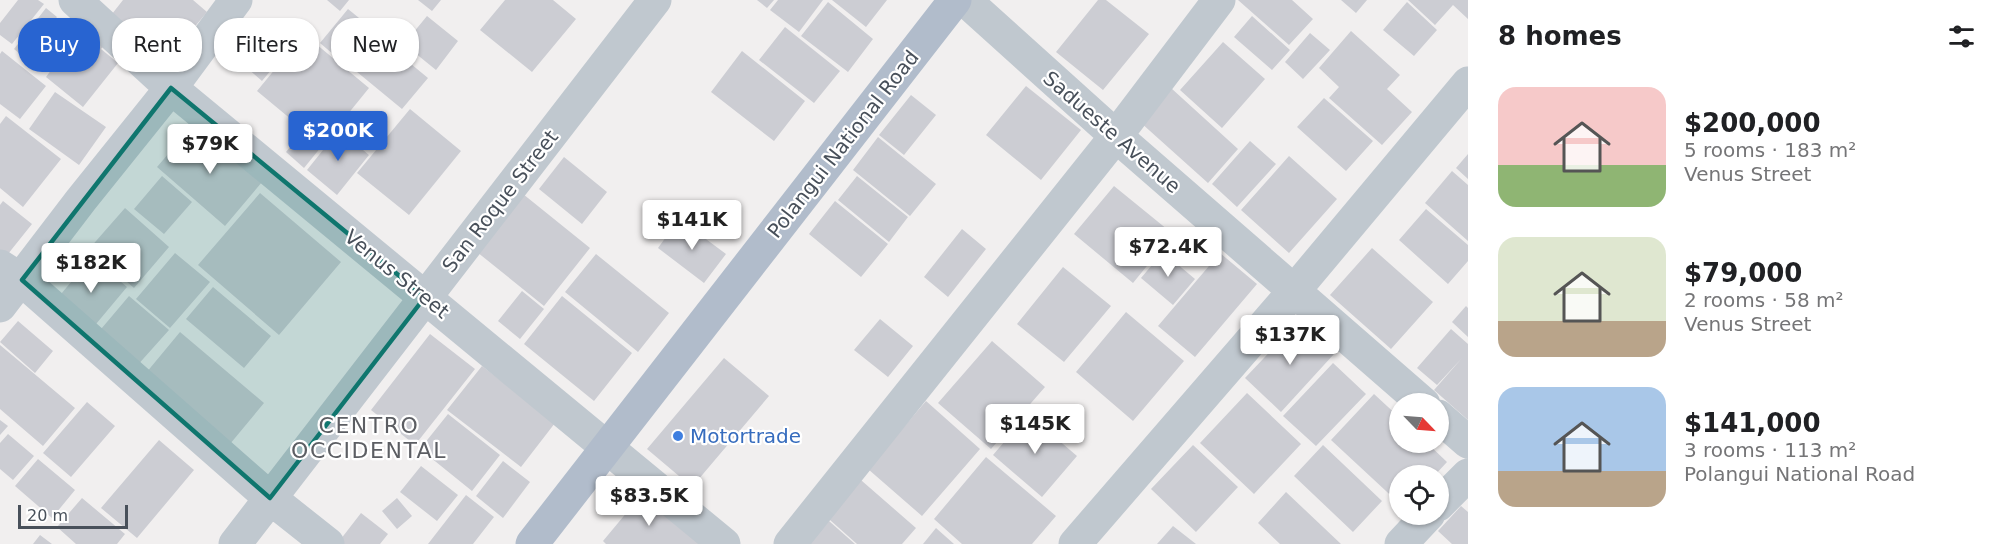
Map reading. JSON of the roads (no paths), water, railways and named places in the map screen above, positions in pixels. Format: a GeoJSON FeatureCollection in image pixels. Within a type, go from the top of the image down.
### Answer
{"type":"FeatureCollection","features":[{"type":"Feature","properties":{"kind":"main road","name":"Polangui National Road"},"geometry":{"type":"LineString","coordinates":[[532,544],[955,0]]}},
{"type":"Feature","properties":{"kind":"street","name":"Venus Street"},"geometry":{"type":"LineString","coordinates":[[75,0],[171,88],[724,544]]}},
{"type":"Feature","properties":{"kind":"street"},"geometry":{"type":"LineString","coordinates":[[0,306],[11,273],[81,200],[171,88],[236,0]]}},
{"type":"Feature","properties":{"kind":"street","name":"San Roque Street"},"geometry":{"type":"LineString","coordinates":[[235,544],[655,0]]}},
{"type":"Feature","properties":{"kind":"street","name":"Sadueste Avenue"},"geometry":{"type":"LineString","coordinates":[[965,0],[1116,136],[1411,393]]}},
{"type":"Feature","properties":{"kind":"street"},"geometry":{"type":"LineString","coordinates":[[790,544],[1116,136],[1219,0]]}},
{"type":"Feature","properties":{"kind":"street"},"geometry":{"type":"LineString","coordinates":[[1075,544],[1294,291],[1468,83]]}},
{"type":"Feature","properties":{"kind":"street"},"geometry":{"type":"LineString","coordinates":[[11,273],[270,498],[328,544]]}},
{"type":"Feature","properties":{"kind":"street"},"geometry":{"type":"LineString","coordinates":[[1449,426],[1468,442]]}},
{"type":"Feature","properties":{"kind":"street"},"geometry":{"type":"LineString","coordinates":[[1449,494],[1468,475]]}},
{"type":"Feature","properties":{"kind":"street"},"geometry":{"type":"LineString","coordinates":[[1401,544],[1419,525]]}},
{"type":"Feature","properties":{"kind":"place","name":"Motortrade"},"geometry":{"type":"Point","coordinates":[678,436]}},
{"type":"Feature","properties":{"kind":"district","name":"CENTRO OCCIDENTAL"},"geometry":{"type":"Point","coordinates":[369,438]}}]}
